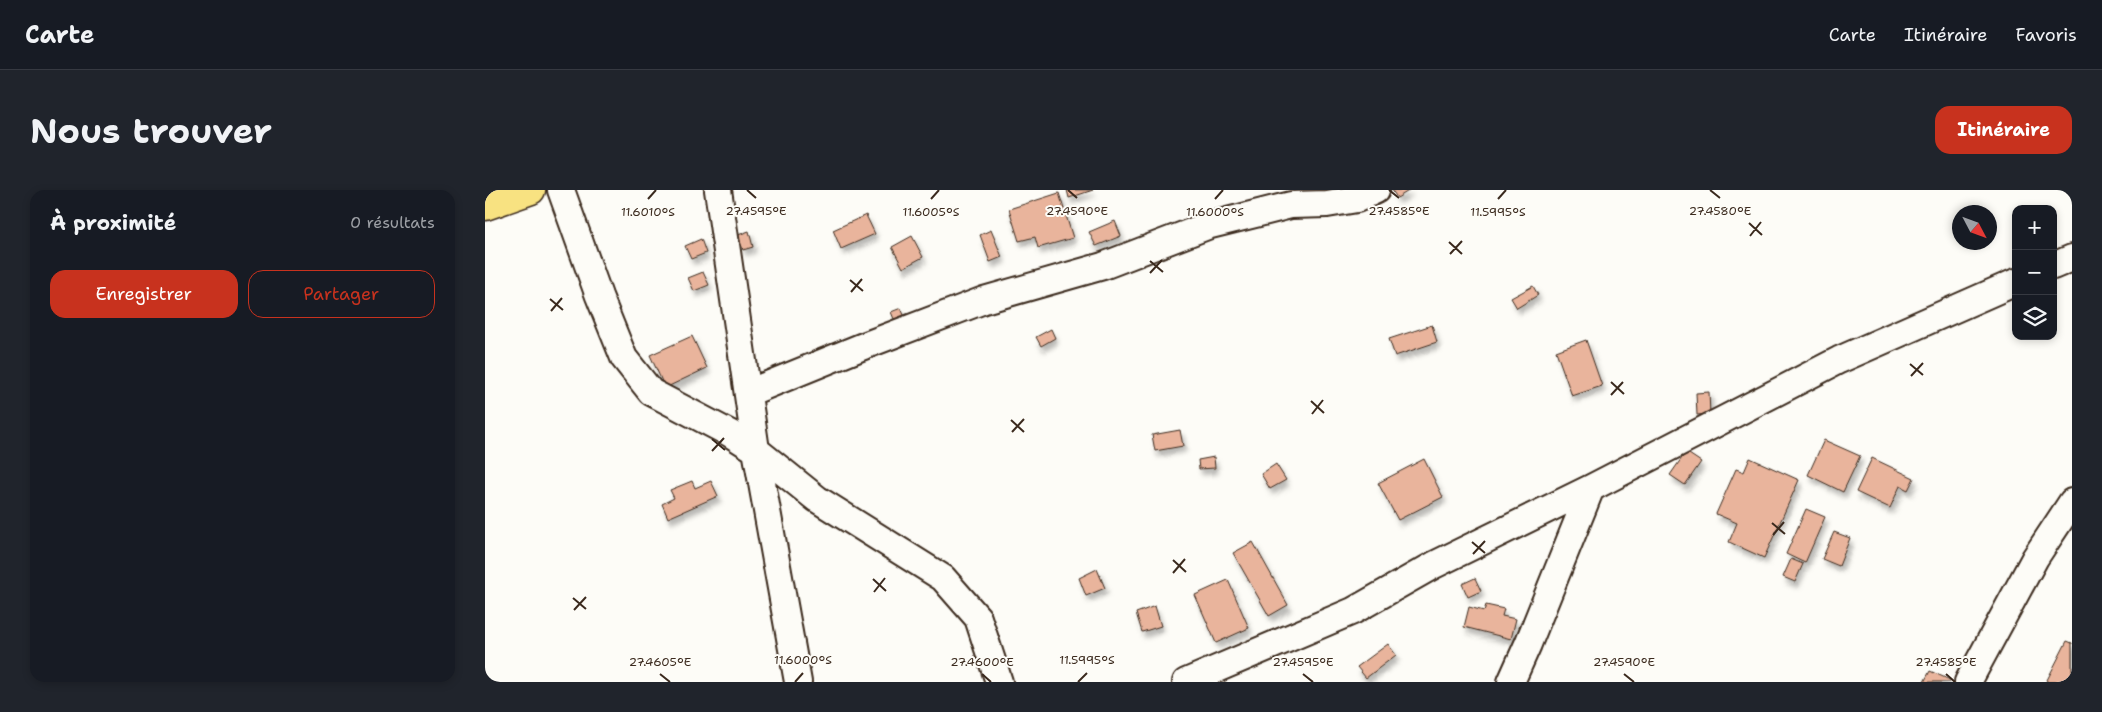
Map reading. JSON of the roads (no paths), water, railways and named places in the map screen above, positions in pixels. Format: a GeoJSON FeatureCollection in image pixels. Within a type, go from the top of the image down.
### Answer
{"type":"FeatureCollection","features":[{"type":"Feature","properties":{"kind":"main road"},"geometry":{"type":"LineString","coordinates":[[485,206],[531,190]]}},
{"type":"Feature","properties":{"kind":"street"},"geometry":{"type":"LineString","coordinates":[[561,190],[599,296],[624,358],[651,392],[731,434],[756,450],[817,499],[943,578],[978,618],[999,682]]}},
{"type":"Feature","properties":{"kind":"street"},"geometry":{"type":"LineString","coordinates":[[718,190],[756,450],[798,682]]}},
{"type":"Feature","properties":{"kind":"street"},"geometry":{"type":"LineString","coordinates":[[748,393],[984,300],[1103,266],[1207,226],[1291,205],[1327,204],[1357,199],[1376,190]]}},
{"type":"Feature","properties":{"kind":"street"},"geometry":{"type":"LineString","coordinates":[[2057,264],[2072,258]]}},
{"type":"Feature","properties":{"kind":"street"},"geometry":{"type":"LineString","coordinates":[[1186,682],[1353,611],[1434,566],[1591,488],[1839,360],[2012,284]]}},
{"type":"Feature","properties":{"kind":"street"},"geometry":{"type":"LineString","coordinates":[[1511,682],[1529,644],[1591,488]]}},
{"type":"Feature","properties":{"kind":"street"},"geometry":{"type":"LineString","coordinates":[[1968,682],[2035,558],[2072,502]]}}]}
